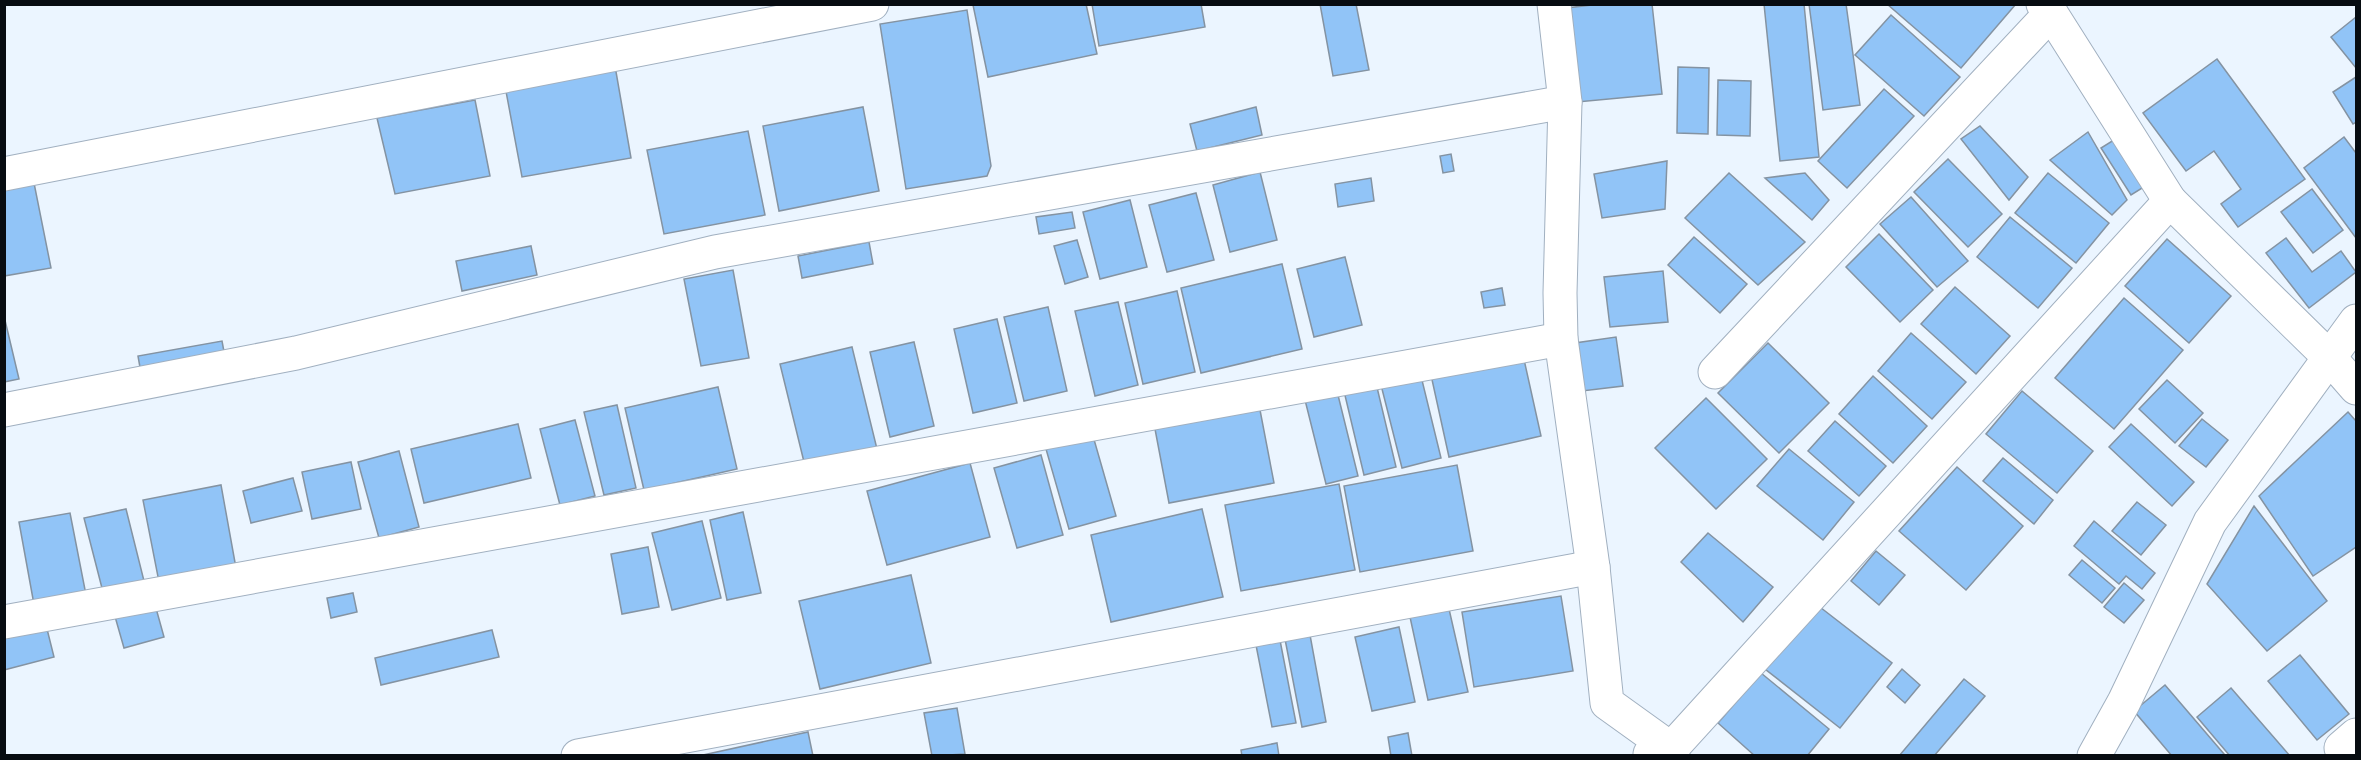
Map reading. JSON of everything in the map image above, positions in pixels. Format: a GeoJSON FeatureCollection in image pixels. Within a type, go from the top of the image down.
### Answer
{"type":"FeatureCollection","features":[{"type":"Feature","properties":{"kind":"street"},"geometry":{"type":"LineString","coordinates":[[4,174],[872,4]]}},
{"type":"Feature","properties":{"kind":"street"},"geometry":{"type":"LineString","coordinates":[[1554,4],[1565,102],[1561,339],[1593,567],[1607,703],[1662,754],[2170,201]]}},
{"type":"Feature","properties":{"kind":"street"},"geometry":{"type":"LineString","coordinates":[[1715,372],[2047,9],[2170,201],[2329,357],[2356,388]]}},
{"type":"Feature","properties":{"kind":"street"},"geometry":{"type":"LineString","coordinates":[[4,410],[296,353],[715,252],[1565,102]]}},
{"type":"Feature","properties":{"kind":"street"},"geometry":{"type":"LineString","coordinates":[[2094,756],[2124,702],[2210,522],[2356,321]]}},
{"type":"Feature","properties":{"kind":"street"},"geometry":{"type":"LineString","coordinates":[[4,622],[1561,339]]}},
{"type":"Feature","properties":{"kind":"street"},"geometry":{"type":"LineString","coordinates":[[578,756],[1593,567]]}},
{"type":"Feature","properties":{"kind":"building"},"geometry":{"type":"Polygon","coordinates":[[[1086,4],[1097,54],[988,77],[973,5],[1086,4]]]}},
{"type":"Feature","properties":{"kind":"building"},"geometry":{"type":"Polygon","coordinates":[[[1092,4],[1201,4],[1205,27],[1099,46],[1092,4]]]}},
{"type":"Feature","properties":{"kind":"building"},"geometry":{"type":"Polygon","coordinates":[[[1320,4],[1356,4],[1369,70],[1333,76],[1320,4]]]}},
{"type":"Feature","properties":{"kind":"building"},"geometry":{"type":"Polygon","coordinates":[[[1601,4],[1652,4],[1662,94],[1577,102],[1566,8],[1601,4]]]}},
{"type":"Feature","properties":{"kind":"building"},"geometry":{"type":"Polygon","coordinates":[[[1764,4],[1804,4],[1819,157],[1780,161],[1764,4]]]}},
{"type":"Feature","properties":{"kind":"building"},"geometry":{"type":"Polygon","coordinates":[[[1809,4],[1846,4],[1860,105],[1823,110],[1809,4]]]}},
{"type":"Feature","properties":{"kind":"building"},"geometry":{"type":"Polygon","coordinates":[[[1887,4],[2016,4],[1961,68],[1887,4]]]}},
{"type":"Feature","properties":{"kind":"building"},"geometry":{"type":"Polygon","coordinates":[[[967,10],[991,166],[987,176],[906,189],[880,24],[967,10]]]}},
{"type":"Feature","properties":{"kind":"building"},"geometry":{"type":"Polygon","coordinates":[[[1891,15],[1960,77],[1924,116],[1855,55],[1891,15]]]}},
{"type":"Feature","properties":{"kind":"building"},"geometry":{"type":"Polygon","coordinates":[[[2356,17],[2356,68],[2331,37],[2356,17]]]}},
{"type":"Feature","properties":{"kind":"building"},"geometry":{"type":"Polygon","coordinates":[[[2217,59],[2305,179],[2238,227],[2221,204],[2241,189],[2214,151],[2186,171],[2143,113],[2217,59]]]}},
{"type":"Feature","properties":{"kind":"building"},"geometry":{"type":"Polygon","coordinates":[[[615,66],[631,158],[522,177],[505,86],[615,66]]]}},
{"type":"Feature","properties":{"kind":"building"},"geometry":{"type":"Polygon","coordinates":[[[1678,67],[1709,68],[1708,134],[1677,133],[1678,67]]]}},
{"type":"Feature","properties":{"kind":"building"},"geometry":{"type":"Polygon","coordinates":[[[2356,77],[2356,122],[2353,124],[2333,92],[2356,77]]]}},
{"type":"Feature","properties":{"kind":"building"},"geometry":{"type":"Polygon","coordinates":[[[1718,80],[1751,81],[1750,136],[1717,135],[1718,80]]]}},
{"type":"Feature","properties":{"kind":"building"},"geometry":{"type":"Polygon","coordinates":[[[1884,89],[1914,116],[1847,188],[1818,161],[1884,89]]]}},
{"type":"Feature","properties":{"kind":"building"},"geometry":{"type":"Polygon","coordinates":[[[475,100],[490,176],[395,194],[377,118],[475,100]]]}},
{"type":"Feature","properties":{"kind":"building"},"geometry":{"type":"Polygon","coordinates":[[[863,107],[879,191],[779,211],[763,126],[863,107]]]}},
{"type":"Feature","properties":{"kind":"building"},"geometry":{"type":"Polygon","coordinates":[[[1256,107],[1262,135],[1197,151],[1190,124],[1256,107]]]}},
{"type":"Feature","properties":{"kind":"building"},"geometry":{"type":"Polygon","coordinates":[[[1980,126],[2028,177],[2009,200],[1961,139],[1980,126]]]}},
{"type":"Feature","properties":{"kind":"building"},"geometry":{"type":"Polygon","coordinates":[[[748,131],[765,215],[664,234],[647,150],[748,131]]]}},
{"type":"Feature","properties":{"kind":"building"},"geometry":{"type":"Polygon","coordinates":[[[2088,132],[2127,200],[2112,215],[2050,160],[2088,132]]]}},
{"type":"Feature","properties":{"kind":"building"},"geometry":{"type":"Polygon","coordinates":[[[2344,137],[2356,153],[2356,238],[2304,168],[2344,137]]]}},
{"type":"Feature","properties":{"kind":"building"},"geometry":{"type":"Polygon","coordinates":[[[2117,138],[2147,185],[2131,195],[2101,148],[2117,138]]]}},
{"type":"Feature","properties":{"kind":"building"},"geometry":{"type":"Polygon","coordinates":[[[1451,154],[1454,171],[1443,173],[1440,156],[1451,154]]]}},
{"type":"Feature","properties":{"kind":"building"},"geometry":{"type":"Polygon","coordinates":[[[1948,159],[2002,214],[1968,247],[1914,192],[1948,159]]]}},
{"type":"Feature","properties":{"kind":"building"},"geometry":{"type":"Polygon","coordinates":[[[1667,161],[1665,209],[1602,218],[1594,174],[1667,161]]]}},
{"type":"Feature","properties":{"kind":"building"},"geometry":{"type":"Polygon","coordinates":[[[1260,172],[1277,240],[1230,252],[1213,185],[1260,172]]]}},
{"type":"Feature","properties":{"kind":"building"},"geometry":{"type":"Polygon","coordinates":[[[1729,173],[1805,242],[1758,285],[1685,218],[1729,173]]]}},
{"type":"Feature","properties":{"kind":"building"},"geometry":{"type":"Polygon","coordinates":[[[1805,173],[1829,200],[1812,220],[1765,178],[1805,173]]]}},
{"type":"Feature","properties":{"kind":"building"},"geometry":{"type":"Polygon","coordinates":[[[2048,173],[2109,223],[2076,263],[2015,213],[2048,173]]]}},
{"type":"Feature","properties":{"kind":"building"},"geometry":{"type":"Polygon","coordinates":[[[1371,178],[1374,201],[1338,207],[1335,184],[1371,178]]]}},
{"type":"Feature","properties":{"kind":"building"},"geometry":{"type":"Polygon","coordinates":[[[34,183],[51,268],[4,276],[4,189],[34,183]]]}},
{"type":"Feature","properties":{"kind":"building"},"geometry":{"type":"Polygon","coordinates":[[[2312,189],[2343,230],[2313,253],[2281,212],[2312,189]]]}},
{"type":"Feature","properties":{"kind":"building"},"geometry":{"type":"Polygon","coordinates":[[[1196,193],[1214,260],[1167,272],[1149,205],[1196,193]]]}},
{"type":"Feature","properties":{"kind":"building"},"geometry":{"type":"Polygon","coordinates":[[[1911,197],[1968,261],[1937,287],[1880,224],[1911,197]]]}},
{"type":"Feature","properties":{"kind":"building"},"geometry":{"type":"Polygon","coordinates":[[[1130,200],[1147,267],[1100,279],[1083,212],[1130,200]]]}},
{"type":"Feature","properties":{"kind":"building"},"geometry":{"type":"Polygon","coordinates":[[[1072,212],[1075,228],[1039,234],[1036,217],[1072,212]]]}},
{"type":"Feature","properties":{"kind":"building"},"geometry":{"type":"Polygon","coordinates":[[[2010,217],[2072,268],[2038,308],[1977,257],[2010,217]]]}},
{"type":"Feature","properties":{"kind":"building"},"geometry":{"type":"Polygon","coordinates":[[[1879,234],[1933,290],[1900,322],[1846,267],[1879,234]]]}},
{"type":"Feature","properties":{"kind":"building"},"geometry":{"type":"Polygon","coordinates":[[[1694,237],[1747,284],[1720,313],[1668,265],[1694,237]]]}},
{"type":"Feature","properties":{"kind":"building"},"geometry":{"type":"Polygon","coordinates":[[[2286,238],[2312,272],[2341,251],[2356,272],[2309,308],[2266,253],[2286,238]]]}},
{"type":"Feature","properties":{"kind":"building"},"geometry":{"type":"Polygon","coordinates":[[[2167,239],[2231,296],[2189,343],[2125,286],[2167,239]]]}},
{"type":"Feature","properties":{"kind":"building"},"geometry":{"type":"Polygon","coordinates":[[[1077,240],[1088,277],[1065,284],[1054,246],[1077,240]]]}},
{"type":"Feature","properties":{"kind":"building"},"geometry":{"type":"Polygon","coordinates":[[[869,242],[873,264],[802,278],[798,256],[869,242]]]}},
{"type":"Feature","properties":{"kind":"building"},"geometry":{"type":"Polygon","coordinates":[[[531,246],[537,275],[462,291],[456,261],[531,246]]]}},
{"type":"Feature","properties":{"kind":"building"},"geometry":{"type":"Polygon","coordinates":[[[1345,257],[1362,325],[1314,337],[1297,269],[1345,257]]]}},
{"type":"Feature","properties":{"kind":"building"},"geometry":{"type":"Polygon","coordinates":[[[1282,264],[1302,349],[1201,373],[1181,288],[1282,264]]]}},
{"type":"Feature","properties":{"kind":"building"},"geometry":{"type":"Polygon","coordinates":[[[733,270],[749,358],[701,366],[684,279],[733,270]]]}},
{"type":"Feature","properties":{"kind":"building"},"geometry":{"type":"Polygon","coordinates":[[[1663,271],[1668,322],[1610,327],[1604,277],[1663,271]]]}},
{"type":"Feature","properties":{"kind":"building"},"geometry":{"type":"Polygon","coordinates":[[[1955,287],[2010,336],[1976,374],[1921,324],[1955,287]]]}},
{"type":"Feature","properties":{"kind":"building"},"geometry":{"type":"Polygon","coordinates":[[[1502,288],[1505,305],[1484,308],[1481,292],[1502,288]]]}},
{"type":"Feature","properties":{"kind":"building"},"geometry":{"type":"Polygon","coordinates":[[[1177,291],[1195,372],[1143,384],[1125,303],[1177,291]]]}},
{"type":"Feature","properties":{"kind":"building"},"geometry":{"type":"Polygon","coordinates":[[[2124,298],[2183,350],[2114,429],[2055,378],[2124,298]]]}},
{"type":"Feature","properties":{"kind":"building"},"geometry":{"type":"Polygon","coordinates":[[[1118,302],[1138,385],[1095,396],[1075,311],[1118,302]]]}},
{"type":"Feature","properties":{"kind":"building"},"geometry":{"type":"Polygon","coordinates":[[[1048,307],[1067,391],[1024,401],[1004,317],[1048,307]]]}},
{"type":"Feature","properties":{"kind":"building"},"geometry":{"type":"Polygon","coordinates":[[[4,316],[19,379],[4,382],[4,316]]]}},
{"type":"Feature","properties":{"kind":"building"},"geometry":{"type":"Polygon","coordinates":[[[997,319],[1017,403],[973,413],[954,329],[997,319]]]}},
{"type":"Feature","properties":{"kind":"building"},"geometry":{"type":"Polygon","coordinates":[[[1911,333],[1966,382],[1932,419],[1878,371],[1911,333]]]}},
{"type":"Feature","properties":{"kind":"building"},"geometry":{"type":"Polygon","coordinates":[[[1616,337],[1623,386],[1582,391],[1575,343],[1616,337]]]}},
{"type":"Feature","properties":{"kind":"building"},"geometry":{"type":"Polygon","coordinates":[[[222,341],[225,357],[141,373],[138,356],[222,341]]]}},
{"type":"Feature","properties":{"kind":"building"},"geometry":{"type":"Polygon","coordinates":[[[914,342],[934,426],[890,437],[870,352],[914,342]]]}},
{"type":"Feature","properties":{"kind":"building"},"geometry":{"type":"Polygon","coordinates":[[[1768,343],[1829,403],[1779,453],[1718,393],[1768,343]]]}},
{"type":"Feature","properties":{"kind":"building"},"geometry":{"type":"Polygon","coordinates":[[[852,347],[877,449],[805,466],[780,364],[852,347]]]}},
{"type":"Feature","properties":{"kind":"building"},"geometry":{"type":"Polygon","coordinates":[[[1523,355],[1541,436],[1449,457],[1431,375],[1523,355]]]}},
{"type":"Feature","properties":{"kind":"building"},"geometry":{"type":"Polygon","coordinates":[[[1420,372],[1441,458],[1402,468],[1380,381],[1420,372]]]}},
{"type":"Feature","properties":{"kind":"building"},"geometry":{"type":"Polygon","coordinates":[[[1873,376],[1927,426],[1893,463],[1839,414],[1873,376]]]}},
{"type":"Feature","properties":{"kind":"building"},"geometry":{"type":"Polygon","coordinates":[[[1375,379],[1396,467],[1364,475],[1343,387],[1375,379]]]}},
{"type":"Feature","properties":{"kind":"building"},"geometry":{"type":"Polygon","coordinates":[[[2167,380],[2203,413],[2175,443],[2139,409],[2167,380]]]}},
{"type":"Feature","properties":{"kind":"building"},"geometry":{"type":"Polygon","coordinates":[[[718,387],[737,469],[644,490],[625,408],[718,387]]]}},
{"type":"Feature","properties":{"kind":"building"},"geometry":{"type":"Polygon","coordinates":[[[1336,387],[1358,476],[1326,484],[1304,396],[1336,387]]]}},
{"type":"Feature","properties":{"kind":"building"},"geometry":{"type":"Polygon","coordinates":[[[2022,391],[2093,451],[2057,493],[1986,434],[2022,391]]]}},
{"type":"Feature","properties":{"kind":"building"},"geometry":{"type":"Polygon","coordinates":[[[1706,398],[1767,459],[1716,509],[1655,448],[1706,398]]]}},
{"type":"Feature","properties":{"kind":"building"},"geometry":{"type":"Polygon","coordinates":[[[617,405],[636,488],[604,495],[584,412],[617,405]]]}},
{"type":"Feature","properties":{"kind":"building"},"geometry":{"type":"Polygon","coordinates":[[[1260,410],[1274,483],[1169,503],[1155,429],[1260,410]]]}},
{"type":"Feature","properties":{"kind":"building"},"geometry":{"type":"Polygon","coordinates":[[[2348,412],[2356,421],[2356,547],[2313,576],[2259,496],[2348,412]]]}},
{"type":"Feature","properties":{"kind":"building"},"geometry":{"type":"Polygon","coordinates":[[[2202,419],[2228,440],[2206,467],[2179,446],[2202,419]]]}},
{"type":"Feature","properties":{"kind":"building"},"geometry":{"type":"Polygon","coordinates":[[[575,420],[595,496],[560,505],[540,429],[575,420]]]}},
{"type":"Feature","properties":{"kind":"building"},"geometry":{"type":"Polygon","coordinates":[[[1835,421],[1886,466],[1859,496],[1808,451],[1835,421]]]}},
{"type":"Feature","properties":{"kind":"building"},"geometry":{"type":"Polygon","coordinates":[[[518,424],[531,478],[424,503],[411,449],[518,424]]]}},
{"type":"Feature","properties":{"kind":"building"},"geometry":{"type":"Polygon","coordinates":[[[2131,424],[2194,482],[2172,506],[2109,447],[2131,424]]]}},
{"type":"Feature","properties":{"kind":"building"},"geometry":{"type":"Polygon","coordinates":[[[1093,436],[1116,516],[1069,529],[1046,449],[1093,436]]]}},
{"type":"Feature","properties":{"kind":"building"},"geometry":{"type":"Polygon","coordinates":[[[1789,449],[1854,502],[1823,540],[1757,486],[1789,449]]]}},
{"type":"Feature","properties":{"kind":"building"},"geometry":{"type":"Polygon","coordinates":[[[399,451],[419,527],[379,538],[358,462],[399,451]]]}},
{"type":"Feature","properties":{"kind":"building"},"geometry":{"type":"Polygon","coordinates":[[[1041,455],[1063,535],[1017,548],[994,468],[1041,455]]]}},
{"type":"Feature","properties":{"kind":"building"},"geometry":{"type":"Polygon","coordinates":[[[2003,458],[2053,500],[2034,524],[1983,481],[2003,458]]]}},
{"type":"Feature","properties":{"kind":"building"},"geometry":{"type":"Polygon","coordinates":[[[351,462],[361,509],[312,519],[302,472],[351,462]]]}},
{"type":"Feature","properties":{"kind":"building"},"geometry":{"type":"Polygon","coordinates":[[[970,463],[990,537],[887,565],[867,491],[970,463]]]}},
{"type":"Feature","properties":{"kind":"building"},"geometry":{"type":"Polygon","coordinates":[[[1457,465],[1473,551],[1360,572],[1344,486],[1457,465]]]}},
{"type":"Feature","properties":{"kind":"building"},"geometry":{"type":"Polygon","coordinates":[[[1957,467],[2023,526],[1966,590],[1899,531],[1957,467]]]}},
{"type":"Feature","properties":{"kind":"building"},"geometry":{"type":"Polygon","coordinates":[[[293,478],[302,511],[251,523],[243,491],[293,478]]]}},
{"type":"Feature","properties":{"kind":"building"},"geometry":{"type":"Polygon","coordinates":[[[1339,484],[1355,570],[1241,591],[1225,505],[1339,484]]]}},
{"type":"Feature","properties":{"kind":"building"},"geometry":{"type":"Polygon","coordinates":[[[221,485],[236,568],[159,582],[143,500],[221,485]]]}},
{"type":"Feature","properties":{"kind":"building"},"geometry":{"type":"Polygon","coordinates":[[[2137,502],[2166,525],[2141,555],[2112,531],[2137,502]]]}},
{"type":"Feature","properties":{"kind":"building"},"geometry":{"type":"Polygon","coordinates":[[[2254,506],[2327,601],[2267,651],[2207,584],[2254,506]]]}},
{"type":"Feature","properties":{"kind":"building"},"geometry":{"type":"Polygon","coordinates":[[[126,509],[144,581],[103,592],[84,518],[126,509]]]}},
{"type":"Feature","properties":{"kind":"building"},"geometry":{"type":"Polygon","coordinates":[[[1202,509],[1223,597],[1111,622],[1091,535],[1202,509]]]}},
{"type":"Feature","properties":{"kind":"building"},"geometry":{"type":"Polygon","coordinates":[[[743,512],[761,593],[727,600],[710,520],[743,512]]]}},
{"type":"Feature","properties":{"kind":"building"},"geometry":{"type":"Polygon","coordinates":[[[70,513],[87,600],[35,610],[19,522],[70,513]]]}},
{"type":"Feature","properties":{"kind":"building"},"geometry":{"type":"Polygon","coordinates":[[[702,521],[721,598],[672,610],[652,533],[702,521]]]}},
{"type":"Feature","properties":{"kind":"building"},"geometry":{"type":"Polygon","coordinates":[[[2094,521],[2155,573],[2142,589],[2126,576],[2119,584],[2074,546],[2094,521]]]}},
{"type":"Feature","properties":{"kind":"building"},"geometry":{"type":"Polygon","coordinates":[[[1708,533],[1773,587],[1743,622],[1681,562],[1708,533]]]}},
{"type":"Feature","properties":{"kind":"building"},"geometry":{"type":"Polygon","coordinates":[[[648,547],[659,607],[622,614],[611,554],[648,547]]]}},
{"type":"Feature","properties":{"kind":"building"},"geometry":{"type":"Polygon","coordinates":[[[1876,551],[1905,575],[1879,605],[1851,581],[1876,551]]]}},
{"type":"Feature","properties":{"kind":"building"},"geometry":{"type":"Polygon","coordinates":[[[2082,560],[2115,588],[2102,603],[2069,575],[2082,560]]]}},
{"type":"Feature","properties":{"kind":"building"},"geometry":{"type":"Polygon","coordinates":[[[911,575],[931,663],[820,689],[799,601],[911,575]]]}},
{"type":"Feature","properties":{"kind":"building"},"geometry":{"type":"Polygon","coordinates":[[[2124,583],[2144,600],[2124,623],[2104,607],[2124,583]]]}},
{"type":"Feature","properties":{"kind":"building"},"geometry":{"type":"Polygon","coordinates":[[[353,593],[357,612],[331,618],[327,598],[353,593]]]}},
{"type":"Feature","properties":{"kind":"building"},"geometry":{"type":"Polygon","coordinates":[[[1561,596],[1573,671],[1474,687],[1462,612],[1561,596]]]}},
{"type":"Feature","properties":{"kind":"building"},"geometry":{"type":"Polygon","coordinates":[[[154,601],[164,637],[124,648],[114,613],[154,601]]]}},
{"type":"Feature","properties":{"kind":"building"},"geometry":{"type":"Polygon","coordinates":[[[1816,604],[1892,663],[1840,728],[1765,669],[1816,604]]]}},
{"type":"Feature","properties":{"kind":"building"},"geometry":{"type":"Polygon","coordinates":[[[1449,609],[1468,692],[1428,700],[1410,617],[1449,609]]]}},
{"type":"Feature","properties":{"kind":"building"},"geometry":{"type":"Polygon","coordinates":[[[45,621],[54,657],[4,670],[4,632],[45,621]]]}},
{"type":"Feature","properties":{"kind":"building"},"geometry":{"type":"Polygon","coordinates":[[[1399,627],[1415,702],[1372,711],[1355,637],[1399,627]]]}},
{"type":"Feature","properties":{"kind":"building"},"geometry":{"type":"Polygon","coordinates":[[[492,630],[499,657],[381,685],[375,658],[492,630]]]}},
{"type":"Feature","properties":{"kind":"building"},"geometry":{"type":"Polygon","coordinates":[[[1279,635],[1296,723],[1272,727],[1255,640],[1279,635]]]}},
{"type":"Feature","properties":{"kind":"building"},"geometry":{"type":"Polygon","coordinates":[[[1310,635],[1326,722],[1302,727],[1285,639],[1310,635]]]}},
{"type":"Feature","properties":{"kind":"building"},"geometry":{"type":"Polygon","coordinates":[[[2300,655],[2349,714],[2317,740],[2268,681],[2300,655]]]}},
{"type":"Feature","properties":{"kind":"building"},"geometry":{"type":"Polygon","coordinates":[[[1902,669],[1920,685],[1905,703],[1887,687],[1902,669]]]}},
{"type":"Feature","properties":{"kind":"building"},"geometry":{"type":"Polygon","coordinates":[[[1761,673],[1829,729],[1807,756],[1755,756],[1718,723],[1761,673]]]}},
{"type":"Feature","properties":{"kind":"building"},"geometry":{"type":"Polygon","coordinates":[[[1964,679],[1985,696],[1934,756],[1899,756],[1964,679]]]}},
{"type":"Feature","properties":{"kind":"building"},"geometry":{"type":"Polygon","coordinates":[[[2165,685],[2224,754],[2222,756],[2172,756],[2134,711],[2165,685]]]}},
{"type":"Feature","properties":{"kind":"building"},"geometry":{"type":"Polygon","coordinates":[[[2231,688],[2290,756],[2230,756],[2197,717],[2231,688]]]}},
{"type":"Feature","properties":{"kind":"building"},"geometry":{"type":"Polygon","coordinates":[[[957,708],[965,754],[932,756],[924,713],[957,708]]]}},
{"type":"Feature","properties":{"kind":"building"},"geometry":{"type":"Polygon","coordinates":[[[808,732],[813,756],[703,755],[808,732]]]}},
{"type":"Feature","properties":{"kind":"building"},"geometry":{"type":"Polygon","coordinates":[[[1408,733],[1412,756],[1391,756],[1388,737],[1408,733]]]}},
{"type":"Feature","properties":{"kind":"building"},"geometry":{"type":"Polygon","coordinates":[[[1277,743],[1279,756],[1242,756],[1241,750],[1277,743]]]}}]}
